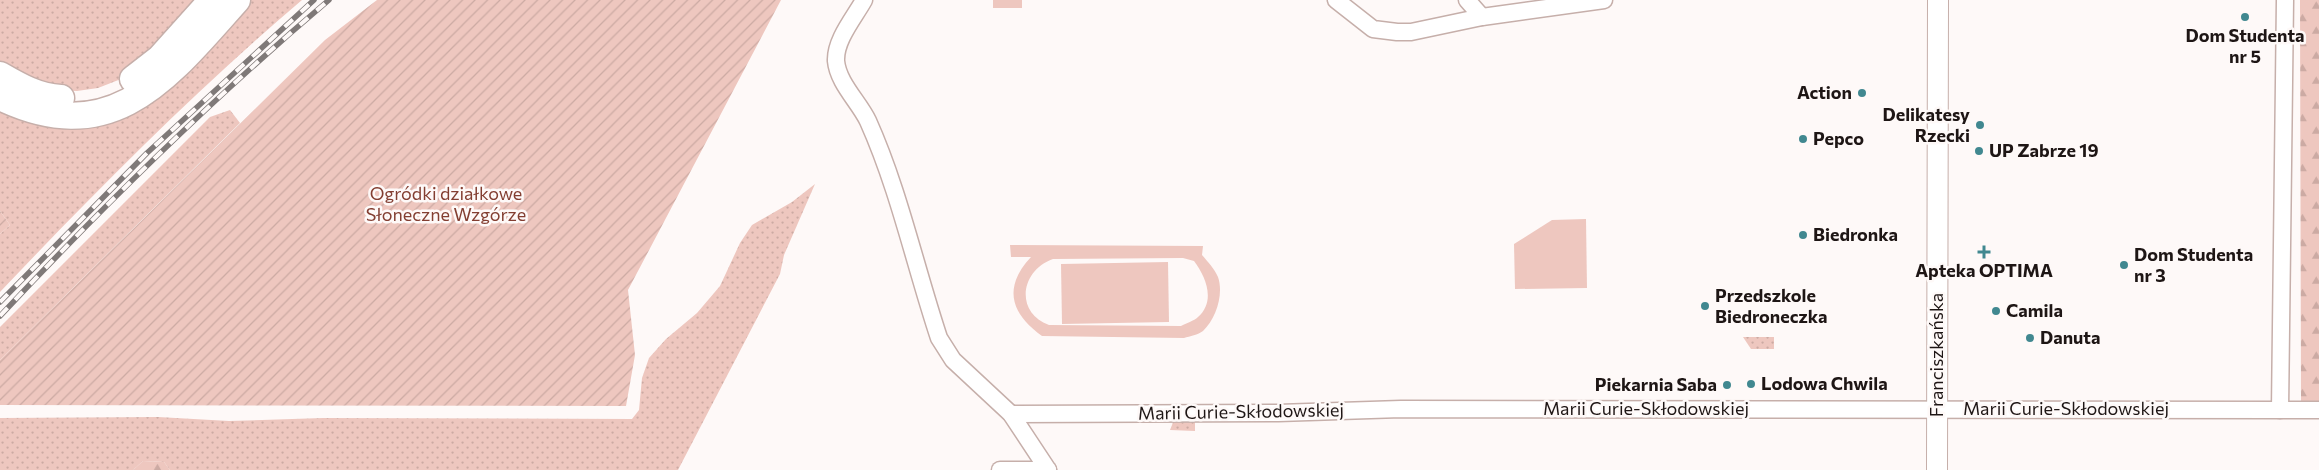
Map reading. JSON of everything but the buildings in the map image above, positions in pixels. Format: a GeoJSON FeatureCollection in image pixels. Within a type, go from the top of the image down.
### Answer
{"type":"FeatureCollection","features":[{"type":"Feature","properties":{"kind":"main road"},"geometry":{"type":"LineString","coordinates":[[0,75],[36,93],[58,98],[81,98],[105,93],[124,85],[154,63],[212,0]]}},
{"type":"Feature","properties":{"kind":"main road"},"geometry":{"type":"LineString","coordinates":[[0,97],[38,112],[64,116],[85,115],[109,110],[130,102],[152,88],[174,70],[237,0]]}},
{"type":"Feature","properties":{"kind":"street"},"geometry":{"type":"LineString","coordinates":[[864,0],[842,38],[836,58],[841,77],[867,118],[882,154],[935,328],[944,348],[953,360],[1011,414],[1048,470]]}},
{"type":"Feature","properties":{"kind":"street"},"geometry":{"type":"LineString","coordinates":[[1336,0],[1372,29],[1397,32],[1411,32],[1482,17],[1604,0]]}},
{"type":"Feature","properties":{"kind":"street"},"geometry":{"type":"LineString","coordinates":[[1467,0],[1482,17]]}},
{"type":"Feature","properties":{"kind":"street","name":"Franciszkańska"},"geometry":{"type":"LineString","coordinates":[[1937,470],[1938,0]]}},
{"type":"Feature","properties":{"kind":"street"},"geometry":{"type":"LineString","coordinates":[[2280,410],[2285,0]]}},
{"type":"Feature","properties":{"kind":"street","name":"Marii Curie-Skłodowskiej"},"geometry":{"type":"LineString","coordinates":[[1011,414],[1278,413],[1401,409],[2319,410]]}},
{"type":"Feature","properties":{"kind":"street"},"geometry":{"type":"LineString","coordinates":[[1000,470],[1048,470]]}},
{"type":"Feature","properties":{"kind":"green space"},"geometry":{"type":"Polygon","coordinates":[[[0,0],[203,0],[121,79],[98,88],[77,91],[53,90],[0,66],[0,0]]]}},
{"type":"Feature","properties":{"kind":"green space"},"geometry":{"type":"Polygon","coordinates":[[[246,0],[302,0],[185,105],[73,216],[0,292],[0,234],[10,225],[0,211],[0,104],[111,117],[246,0]]]}},
{"type":"Feature","properties":{"kind":"green space","name":"Ogródki działkowe Słoneczne Wzgórze"},"geometry":{"type":"Polygon","coordinates":[[[377,0],[781,0],[628,290],[635,355],[626,406],[0,405],[0,360],[325,40],[377,0]]]}},
{"type":"Feature","properties":{"kind":"green space"},"geometry":{"type":"Polygon","coordinates":[[[993,0],[1022,0],[1022,8],[993,8],[993,0]]]}},
{"type":"Feature","properties":{"kind":"green space"},"geometry":{"type":"Polygon","coordinates":[[[2300,0],[2319,0],[2319,403],[2301,404],[2300,0]]]}},
{"type":"Feature","properties":{"kind":"green space"},"geometry":{"type":"Polygon","coordinates":[[[230,110],[240,123],[0,360],[0,327],[210,117],[230,110]]]}},
{"type":"Feature","properties":{"kind":"green space"},"geometry":{"type":"Polygon","coordinates":[[[815,184],[784,255],[780,274],[678,470],[170,470],[164,462],[143,461],[133,470],[0,470],[0,418],[158,417],[229,421],[323,418],[632,419],[639,410],[642,378],[649,358],[666,339],[697,313],[720,286],[740,243],[752,225],[792,202],[815,184]]]}},
{"type":"Feature","properties":{"kind":"green space"},"geometry":{"type":"Polygon","coordinates":[[[0,211],[10,225],[0,234],[0,211]]]}},
{"type":"Feature","properties":{"kind":"green space"},"geometry":{"type":"Polygon","coordinates":[[[1586,219],[1587,288],[1515,289],[1514,244],[1552,220],[1586,219]]]}},
{"type":"Feature","properties":{"kind":"green space"},"geometry":{"type":"Polygon","coordinates":[[[1010,245],[1203,246],[1202,255],[1213,268],[1220,284],[1218,306],[1212,320],[1203,331],[1184,338],[1042,336],[1023,318],[1017,309],[1014,299],[1016,279],[1031,257],[1011,257],[1010,245]],[[1183,258],[1053,259],[1042,264],[1028,281],[1026,301],[1030,311],[1038,319],[1049,325],[1181,326],[1198,317],[1207,304],[1208,296],[1205,282],[1194,261],[1183,258]]]}},
{"type":"Feature","properties":{"kind":"green space"},"geometry":{"type":"Polygon","coordinates":[[[1168,262],[1169,322],[1062,324],[1061,264],[1168,262]]]}},
{"type":"Feature","properties":{"kind":"green space"},"geometry":{"type":"Polygon","coordinates":[[[1743,337],[1774,337],[1774,349],[1751,349],[1743,337]]]}},
{"type":"Feature","properties":{"kind":"green space"},"geometry":{"type":"Polygon","coordinates":[[[1195,419],[1195,431],[1170,430],[1174,420],[1195,419]]]}},
{"type":"Feature","properties":{"kind":"green space"},"geometry":{"type":"Polygon","coordinates":[[[143,461],[164,462],[170,470],[133,470],[143,461]]]}},
{"type":"Feature","properties":{"kind":"railway"},"geometry":{"type":"LineString","coordinates":[[0,302],[147,153],[314,0]]}},
{"type":"Feature","properties":{"kind":"railway"},"geometry":{"type":"LineString","coordinates":[[0,316],[160,153],[243,75],[329,0]]}},
{"type":"Feature","properties":{"kind":"place","name":"Dom Studenta nr 5"},"geometry":{"type":"Point","coordinates":[2245,17]}},
{"type":"Feature","properties":{"kind":"place","name":"Action"},"geometry":{"type":"Point","coordinates":[1862,93]}},
{"type":"Feature","properties":{"kind":"place","name":"Delikatesy Rzecki"},"geometry":{"type":"Point","coordinates":[1980,125]}},
{"type":"Feature","properties":{"kind":"place","name":"Pepco"},"geometry":{"type":"Point","coordinates":[1803,139]}},
{"type":"Feature","properties":{"kind":"place","name":"UP Zabrze 19"},"geometry":{"type":"Point","coordinates":[1979,151]}},
{"type":"Feature","properties":{"kind":"place","name":"Biedronka"},"geometry":{"type":"Point","coordinates":[1803,235]}},
{"type":"Feature","properties":{"kind":"place","name":"Apteka OPTIMA"},"geometry":{"type":"Point","coordinates":[1984,252]}},
{"type":"Feature","properties":{"kind":"place","name":"Dom Studenta nr 3"},"geometry":{"type":"Point","coordinates":[2124,265]}},
{"type":"Feature","properties":{"kind":"place","name":"Przedszkole Biedroneczka"},"geometry":{"type":"Point","coordinates":[1705,306]}},
{"type":"Feature","properties":{"kind":"place","name":"Camila"},"geometry":{"type":"Point","coordinates":[1996,311]}},
{"type":"Feature","properties":{"kind":"place","name":"Danuta"},"geometry":{"type":"Point","coordinates":[2030,338]}},
{"type":"Feature","properties":{"kind":"place","name":"Lodowa Chwila"},"geometry":{"type":"Point","coordinates":[1751,384]}},
{"type":"Feature","properties":{"kind":"place","name":"Piekarnia Saba"},"geometry":{"type":"Point","coordinates":[1727,385]}}]}
